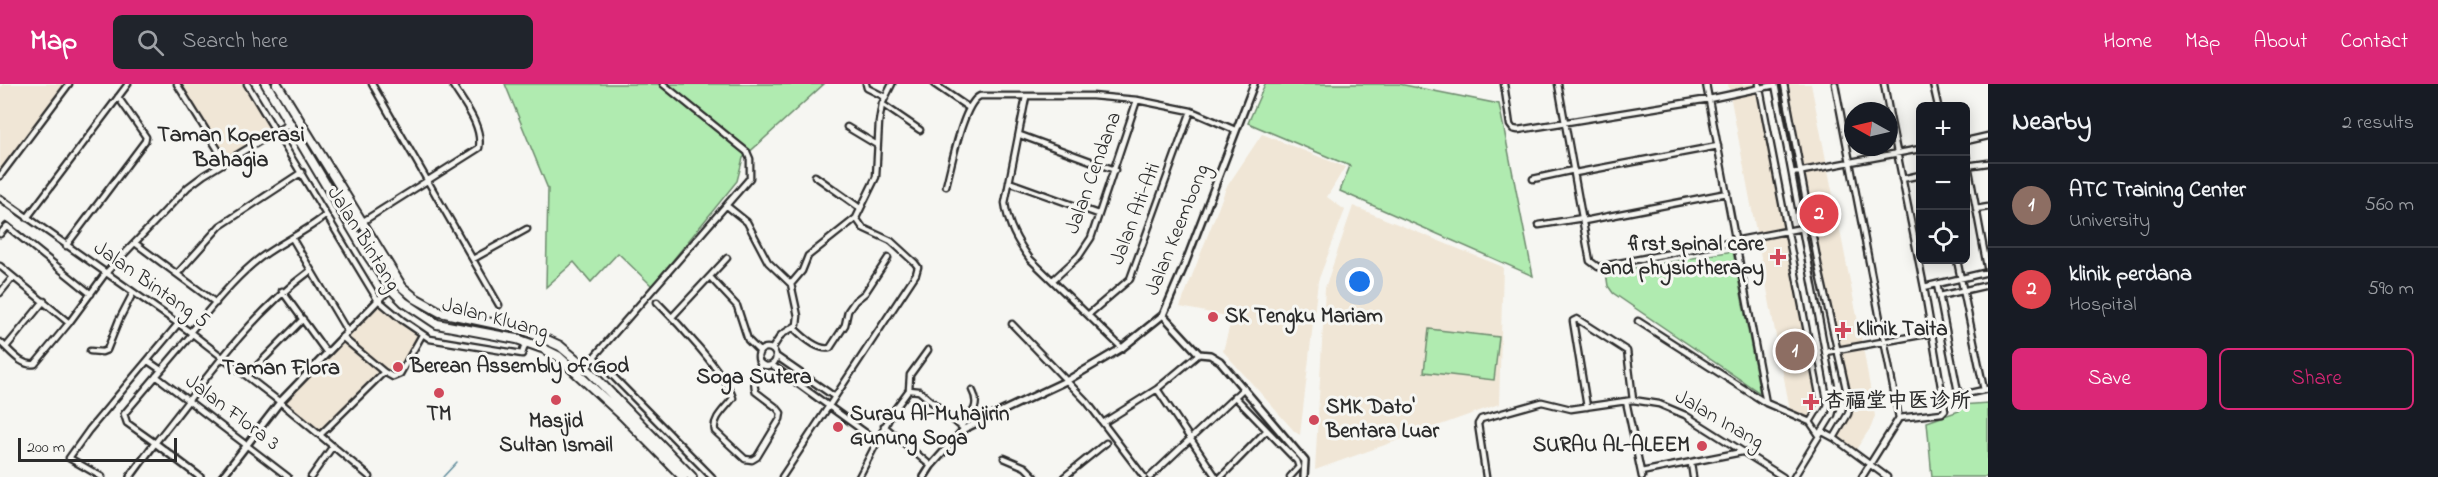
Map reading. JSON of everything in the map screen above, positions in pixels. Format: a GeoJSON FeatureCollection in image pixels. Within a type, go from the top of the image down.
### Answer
{"type":"FeatureCollection","features":[{"type":"Feature","properties":{"kind":"highway","name":"Jalan Kluang"},"geometry":{"type":"LineString","coordinates":[[266,84],[367,254],[390,288],[413,310],[437,324],[526,342],[558,356],[683,477]]}},
{"type":"Feature","properties":{"kind":"highway","name":"Jalan Kluang"},"geometry":{"type":"LineString","coordinates":[[277,84],[402,287],[429,308],[452,316],[525,330],[560,346],[585,367],[692,477]]}},
{"type":"Feature","properties":{"kind":"highway"},"geometry":{"type":"LineString","coordinates":[[669,464],[673,477]]}},
{"type":"Feature","properties":{"kind":"street"},"geometry":{"type":"LineString","coordinates":[[0,176],[69,84]]}},
{"type":"Feature","properties":{"kind":"street"},"geometry":{"type":"LineString","coordinates":[[27,218],[128,84]]}},
{"type":"Feature","properties":{"kind":"street"},"geometry":{"type":"LineString","coordinates":[[177,84],[225,161]]}},
{"type":"Feature","properties":{"kind":"street","name":"Jalan Bintang"},"geometry":{"type":"LineString","coordinates":[[247,84],[377,299],[422,335],[438,340],[522,354],[526,342]]}},
{"type":"Feature","properties":{"kind":"street"},"geometry":{"type":"LineString","coordinates":[[372,84],[499,305]]}},
{"type":"Feature","properties":{"kind":"street"},"geometry":{"type":"LineString","coordinates":[[362,222],[479,148],[480,139],[476,124],[452,84]]}},
{"type":"Feature","properties":{"kind":"street"},"geometry":{"type":"LineString","coordinates":[[579,374],[728,206],[750,178],[750,159],[747,152],[663,84]]}},
{"type":"Feature","properties":{"kind":"street"},"geometry":{"type":"LineString","coordinates":[[866,84],[867,88],[885,97]]}},
{"type":"Feature","properties":{"kind":"street"},"geometry":{"type":"LineString","coordinates":[[791,284],[802,271],[808,256],[856,218],[876,177],[882,104],[892,84]]}},
{"type":"Feature","properties":{"kind":"street"},"geometry":{"type":"LineString","coordinates":[[934,84],[969,108]]}},
{"type":"Feature","properties":{"kind":"street","name":"Jalan Keembong"},"geometry":{"type":"LineString","coordinates":[[963,428],[1068,380],[1122,348],[1163,315],[1254,84]]}},
{"type":"Feature","properties":{"kind":"street"},"geometry":{"type":"LineString","coordinates":[[1504,84],[1510,125],[1513,129],[1525,130],[1709,99],[1759,86],[1775,85],[1835,404],[1832,414],[1794,477]]}},
{"type":"Feature","properties":{"kind":"street"},"geometry":{"type":"LineString","coordinates":[[1558,84],[1589,256],[1593,264],[1598,267],[1802,228]]}},
{"type":"Feature","properties":{"kind":"street"},"geometry":{"type":"LineString","coordinates":[[1706,84],[1766,403]]}},
{"type":"Feature","properties":{"kind":"street"},"geometry":{"type":"LineString","coordinates":[[1784,84],[1819,270],[1850,406],[1834,438]]}},
{"type":"Feature","properties":{"kind":"street"},"geometry":{"type":"LineString","coordinates":[[1835,84],[1899,418],[1862,477]]}},
{"type":"Feature","properties":{"kind":"street"},"geometry":{"type":"LineString","coordinates":[[1884,84],[1887,102]]}},
{"type":"Feature","properties":{"kind":"street"},"geometry":{"type":"LineString","coordinates":[[1933,84],[1937,102]]}},
{"type":"Feature","properties":{"kind":"street"},"geometry":{"type":"LineString","coordinates":[[1759,86],[1821,404],[1810,422]]}},
{"type":"Feature","properties":{"kind":"street"},"geometry":{"type":"LineString","coordinates":[[946,186],[969,108],[975,98],[980,96],[1092,96],[1137,100],[1191,111],[1235,130]]}},
{"type":"Feature","properties":{"kind":"street"},"geometry":{"type":"LineString","coordinates":[[66,246],[145,141],[146,137],[118,97]]}},
{"type":"Feature","properties":{"kind":"street"},"geometry":{"type":"LineString","coordinates":[[1026,97],[1005,203],[1011,229],[1030,259],[1122,348]]}},
{"type":"Feature","properties":{"kind":"street","name":"Jalan Cendana"},"geometry":{"type":"LineString","coordinates":[[1053,280],[1088,244],[1137,100]]}},
{"type":"Feature","properties":{"kind":"street"},"geometry":{"type":"LineString","coordinates":[[882,104],[920,130]]}},
{"type":"Feature","properties":{"kind":"street","name":"Jalan Ati-Ati"},"geometry":{"type":"LineString","coordinates":[[1089,314],[1130,279],[1191,111]]}},
{"type":"Feature","properties":{"kind":"street"},"geometry":{"type":"LineString","coordinates":[[0,342],[23,363],[31,365],[38,361],[92,294],[105,274],[188,188],[225,161],[290,123]]}},
{"type":"Feature","properties":{"kind":"street"},"geometry":{"type":"LineString","coordinates":[[847,127],[877,145]]}},
{"type":"Feature","properties":{"kind":"street"},"geometry":{"type":"LineString","coordinates":[[1020,135],[1115,170]]}},
{"type":"Feature","properties":{"kind":"street"},"geometry":{"type":"LineString","coordinates":[[1970,140],[1988,136]]}},
{"type":"Feature","properties":{"kind":"street"},"geometry":{"type":"LineString","coordinates":[[1533,179],[1718,146]]}},
{"type":"Feature","properties":{"kind":"street"},"geometry":{"type":"LineString","coordinates":[[1898,153],[1916,150]]}},
{"type":"Feature","properties":{"kind":"street"},"geometry":{"type":"LineString","coordinates":[[1792,173],[1881,156]]}},
{"type":"Feature","properties":{"kind":"street"},"geometry":{"type":"LineString","coordinates":[[1898,156],[1924,287],[1945,412],[1899,418]]}},
{"type":"Feature","properties":{"kind":"street"},"geometry":{"type":"LineString","coordinates":[[1970,165],[1988,163]]}},
{"type":"Feature","properties":{"kind":"street"},"geometry":{"type":"LineString","coordinates":[[177,274],[220,226],[302,172]]}},
{"type":"Feature","properties":{"kind":"street"},"geometry":{"type":"LineString","coordinates":[[1902,179],[1916,175]]}},
{"type":"Feature","properties":{"kind":"street"},"geometry":{"type":"LineString","coordinates":[[815,176],[860,208]]}},
{"type":"Feature","properties":{"kind":"street"},"geometry":{"type":"LineString","coordinates":[[1924,287],[1988,272],[1986,251],[1970,179]]}},
{"type":"Feature","properties":{"kind":"street"},"geometry":{"type":"LineString","coordinates":[[1009,182],[1098,214]]}},
{"type":"Feature","properties":{"kind":"street"},"geometry":{"type":"LineString","coordinates":[[1539,225],[1583,220],[1727,193]]}},
{"type":"Feature","properties":{"kind":"street","name":"Jalan Bintang 5"},"geometry":{"type":"LineString","coordinates":[[0,198],[191,333],[280,402],[370,477]]}},
{"type":"Feature","properties":{"kind":"street"},"geometry":{"type":"LineString","coordinates":[[728,206],[747,222],[768,261],[791,284],[798,316],[797,325],[781,335],[772,349]]}},
{"type":"Feature","properties":{"kind":"street"},"geometry":{"type":"LineString","coordinates":[[1976,208],[1988,207]]}},
{"type":"Feature","properties":{"kind":"street"},"geometry":{"type":"LineString","coordinates":[[200,477],[127,423],[124,414],[216,303],[260,258],[310,228],[326,215]]}},
{"type":"Feature","properties":{"kind":"street"},"geometry":{"type":"LineString","coordinates":[[782,477],[916,274],[918,267],[891,241],[863,228],[856,218]]}},
{"type":"Feature","properties":{"kind":"street"},"geometry":{"type":"LineString","coordinates":[[0,234],[7,226],[92,294]]}},
{"type":"Feature","properties":{"kind":"street"},"geometry":{"type":"LineString","coordinates":[[473,259],[528,229]]}},
{"type":"Feature","properties":{"kind":"street"},"geometry":{"type":"LineString","coordinates":[[292,238],[347,331]]}},
{"type":"Feature","properties":{"kind":"street"},"geometry":{"type":"LineString","coordinates":[[135,243],[216,303]]}},
{"type":"Feature","properties":{"kind":"street"},"geometry":{"type":"LineString","coordinates":[[672,317],[727,258]]}},
{"type":"Feature","properties":{"kind":"street"},"geometry":{"type":"LineString","coordinates":[[794,328],[822,348],[830,348],[845,325],[848,311],[865,292],[888,258]]}},
{"type":"Feature","properties":{"kind":"street"},"geometry":{"type":"LineString","coordinates":[[1937,284],[1958,392],[1961,395],[1986,390],[1958,264]]}},
{"type":"Feature","properties":{"kind":"street"},"geometry":{"type":"LineString","coordinates":[[0,266],[69,323]]}},
{"type":"Feature","properties":{"kind":"street"},"geometry":{"type":"LineString","coordinates":[[130,477],[223,358],[282,291],[310,271]]}},
{"type":"Feature","properties":{"kind":"street"},"geometry":{"type":"LineString","coordinates":[[0,293],[13,277]]}},
{"type":"Feature","properties":{"kind":"street"},"geometry":{"type":"LineString","coordinates":[[710,277],[737,306],[748,339],[759,351]]}},
{"type":"Feature","properties":{"kind":"street"},"geometry":{"type":"LineString","coordinates":[[1940,296],[1988,285]]}},
{"type":"Feature","properties":{"kind":"street"},"geometry":{"type":"LineString","coordinates":[[222,477],[280,402],[390,288]]}},
{"type":"Feature","properties":{"kind":"street"},"geometry":{"type":"LineString","coordinates":[[282,291],[327,352]]}},
{"type":"Feature","properties":{"kind":"street"},"geometry":{"type":"LineString","coordinates":[[90,351],[107,350],[118,320],[133,293]]}},
{"type":"Feature","properties":{"kind":"street"},"geometry":{"type":"LineString","coordinates":[[6,347],[44,301]]}},
{"type":"Feature","properties":{"kind":"street"},"geometry":{"type":"LineString","coordinates":[[657,302],[672,317],[731,391],[733,398],[715,420],[715,431],[745,459],[752,460],[757,457],[780,419],[781,413],[754,388],[755,376],[761,364]]}},
{"type":"Feature","properties":{"kind":"street"},"geometry":{"type":"LineString","coordinates":[[1163,315],[1199,354],[1210,355],[1220,361],[1244,388],[1305,461],[1304,477]]}},
{"type":"Feature","properties":{"kind":"street"},"geometry":{"type":"LineString","coordinates":[[247,376],[303,319]]}},
{"type":"Feature","properties":{"kind":"street"},"geometry":{"type":"LineString","coordinates":[[1587,407],[1574,321],[1577,319],[1626,349],[1633,400]]}},
{"type":"Feature","properties":{"kind":"street"},"geometry":{"type":"LineString","coordinates":[[1638,321],[1766,403],[1810,422],[1820,433],[1834,438],[1887,477]]}},
{"type":"Feature","properties":{"kind":"street"},"geometry":{"type":"LineString","coordinates":[[102,477],[69,458],[89,430],[178,324]]}},
{"type":"Feature","properties":{"kind":"street"},"geometry":{"type":"LineString","coordinates":[[1012,324],[1068,380],[1144,477]]}},
{"type":"Feature","properties":{"kind":"street"},"geometry":{"type":"LineString","coordinates":[[1826,351],[1932,333]]}},
{"type":"Feature","properties":{"kind":"street"},"geometry":{"type":"LineString","coordinates":[[342,337],[393,377],[400,374],[422,335]]}},
{"type":"Feature","properties":{"kind":"street"},"geometry":{"type":"LineString","coordinates":[[759,351],[766,348],[772,349]]}},
{"type":"Feature","properties":{"kind":"street"},"geometry":{"type":"LineString","coordinates":[[772,349],[776,356],[835,397]]}},
{"type":"Feature","properties":{"kind":"street"},"geometry":{"type":"LineString","coordinates":[[859,477],[884,426],[909,390],[909,375],[928,350]]}},
{"type":"Feature","properties":{"kind":"street"},"geometry":{"type":"LineString","coordinates":[[759,351],[757,359],[766,367],[772,365],[776,356]]}},
{"type":"Feature","properties":{"kind":"street"},"geometry":{"type":"LineString","coordinates":[[1103,423],[1156,389],[1199,354]]}},
{"type":"Feature","properties":{"kind":"street"},"geometry":{"type":"LineString","coordinates":[[594,357],[712,477]]}},
{"type":"Feature","properties":{"kind":"street"},"geometry":{"type":"LineString","coordinates":[[148,361],[161,370]]}},
{"type":"Feature","properties":{"kind":"street"},"geometry":{"type":"LineString","coordinates":[[772,365],[877,441]]}},
{"type":"Feature","properties":{"kind":"street"},"geometry":{"type":"LineString","coordinates":[[320,435],[384,372]]}},
{"type":"Feature","properties":{"kind":"street","name":"Jalan Flora 3"},"geometry":{"type":"LineString","coordinates":[[156,376],[288,477]]}},
{"type":"Feature","properties":{"kind":"street"},"geometry":{"type":"LineString","coordinates":[[1150,477],[1244,388]]}},
{"type":"Feature","properties":{"kind":"street"},"geometry":{"type":"LineString","coordinates":[[1156,389],[1216,477]]}},
{"type":"Feature","properties":{"kind":"street"},"geometry":{"type":"LineString","coordinates":[[909,390],[919,391],[963,428]]}},
{"type":"Feature","properties":{"kind":"street"},"geometry":{"type":"LineString","coordinates":[[924,477],[976,408],[977,401],[972,390]]}},
{"type":"Feature","properties":{"kind":"street"},"geometry":{"type":"LineString","coordinates":[[1234,396],[1299,464],[1298,470],[1290,477]]}},
{"type":"Feature","properties":{"kind":"street","name":"Jalan Inang"},"geometry":{"type":"LineString","coordinates":[[1486,477],[1478,424],[1480,419],[1542,402],[1563,408],[1633,400],[1676,410],[1783,477]]}},
{"type":"Feature","properties":{"kind":"street"},"geometry":{"type":"LineString","coordinates":[[1626,401],[1641,475],[1742,452]]}},
{"type":"Feature","properties":{"kind":"street"},"geometry":{"type":"LineString","coordinates":[[884,426],[931,466]]}},
{"type":"Feature","properties":{"kind":"street"},"geometry":{"type":"LineString","coordinates":[[1221,477],[1266,431]]}},
{"type":"Feature","properties":{"kind":"street"},"geometry":{"type":"LineString","coordinates":[[1064,477],[1106,443]]}},
{"type":"Feature","properties":{"kind":"street"},"geometry":{"type":"LineString","coordinates":[[311,477],[333,446]]}},
{"type":"Feature","properties":{"kind":"street"},"geometry":{"type":"LineString","coordinates":[[1004,458],[1025,467],[1035,477]]}},
{"type":"Feature","properties":{"kind":"street"},"geometry":{"type":"LineString","coordinates":[[1691,463],[1693,477]]}},
{"type":"Feature","properties":{"kind":"shaded area"},"geometry":{"type":"Polygon","coordinates":[[[3,84],[67,84],[0,175],[0,88],[3,84]]]}},
{"type":"Feature","properties":{"kind":"shaded area"},"geometry":{"type":"Polygon","coordinates":[[[175,84],[249,84],[279,133],[224,164],[175,84]]]}},
{"type":"Feature","properties":{"kind":"shaded area"},"geometry":{"type":"Polygon","coordinates":[[[1728,84],[1761,84],[1823,404],[1812,426],[1791,415],[1728,84]]]}},
{"type":"Feature","properties":{"kind":"shaded area"},"geometry":{"type":"Polygon","coordinates":[[[1782,84],[1811,84],[1863,347],[1875,416],[1871,427],[1853,454],[1831,439],[1847,407],[1782,84]]]}},
{"type":"Feature","properties":{"kind":"shaded area"},"geometry":{"type":"Polygon","coordinates":[[[1262,134],[1345,167],[1327,197],[1345,210],[1318,281],[1300,435],[1223,351],[1232,317],[1180,307],[1226,188],[1262,134]]]}},
{"type":"Feature","properties":{"kind":"shaded area"},"geometry":{"type":"Polygon","coordinates":[[[1353,206],[1503,267],[1499,404],[1315,470],[1325,288],[1353,206]]]}},
{"type":"Feature","properties":{"kind":"shaded area"},"geometry":{"type":"Polygon","coordinates":[[[377,295],[403,319],[424,334],[402,375],[393,379],[385,375],[320,438],[276,401],[377,295]]]}},
{"type":"Feature","properties":{"kind":"green space"},"geometry":{"type":"Polygon","coordinates":[[[505,84],[824,84],[743,158],[737,181],[652,286],[618,253],[591,282],[574,262],[546,287],[548,189],[505,84]]]}},
{"type":"Feature","properties":{"kind":"green space"},"geometry":{"type":"Polygon","coordinates":[[[1265,84],[1399,84],[1499,104],[1533,276],[1340,191],[1350,166],[1248,123],[1265,84]]]}},
{"type":"Feature","properties":{"kind":"green space"},"geometry":{"type":"Polygon","coordinates":[[[1733,251],[1760,393],[1613,293],[1608,286],[1606,273],[1733,251]]]}},
{"type":"Feature","properties":{"kind":"green space"},"geometry":{"type":"Polygon","coordinates":[[[1429,329],[1499,337],[1494,380],[1424,372],[1429,329]]]}},
{"type":"Feature","properties":{"kind":"green space"},"geometry":{"type":"Polygon","coordinates":[[[1988,403],[1988,477],[1932,477],[1927,422],[1959,411],[1961,405],[1988,403]]]}},
{"type":"Feature","properties":{"kind":"waterway"},"geometry":{"type":"LineString","coordinates":[[443,477],[457,462]]}},
{"type":"Feature","properties":{"kind":"place","name":"klinik perdana"},"geometry":{"type":"Point","coordinates":[1819,214]}},
{"type":"Feature","properties":{"kind":"place","name":"first spinal care and physiotherapy"},"geometry":{"type":"Point","coordinates":[1778,257]}},
{"type":"Feature","properties":{"kind":"place","name":"SK Tengku Mariam"},"geometry":{"type":"Point","coordinates":[1213,317]}},
{"type":"Feature","properties":{"kind":"place","name":"Klinik Taita"},"geometry":{"type":"Point","coordinates":[1843,330]}},
{"type":"Feature","properties":{"kind":"place","name":"ATC Training Center"},"geometry":{"type":"Point","coordinates":[1795,351]}},
{"type":"Feature","properties":{"kind":"place","name":"Berean Assembly of God"},"geometry":{"type":"Point","coordinates":[398,367]}},
{"type":"Feature","properties":{"kind":"place","name":"TM"},"geometry":{"type":"Point","coordinates":[439,393]}},
{"type":"Feature","properties":{"kind":"place","name":"Masjid Sultan Ismail"},"geometry":{"type":"Point","coordinates":[556,400]}},
{"type":"Feature","properties":{"kind":"place","name":"杏福堂中医诊所"},"geometry":{"type":"Point","coordinates":[1811,402]}},
{"type":"Feature","properties":{"kind":"place","name":"SMK Dato' Bentara Luar"},"geometry":{"type":"Point","coordinates":[1314,420]}},
{"type":"Feature","properties":{"kind":"place","name":"Surau Al-Muhajirin Gunung Soga"},"geometry":{"type":"Point","coordinates":[838,427]}},
{"type":"Feature","properties":{"kind":"place","name":"SURAU AL-ALEEM"},"geometry":{"type":"Point","coordinates":[1702,446]}},
{"type":"Feature","properties":{"kind":"district","name":"Taman Koperasi Bahagia"},"geometry":{"type":"Point","coordinates":[231,148]}},
{"type":"Feature","properties":{"kind":"district","name":"Taman Flora"},"geometry":{"type":"Point","coordinates":[281,369]}},
{"type":"Feature","properties":{"kind":"district","name":"Soga Sutera"},"geometry":{"type":"Point","coordinates":[754,378]}}]}
